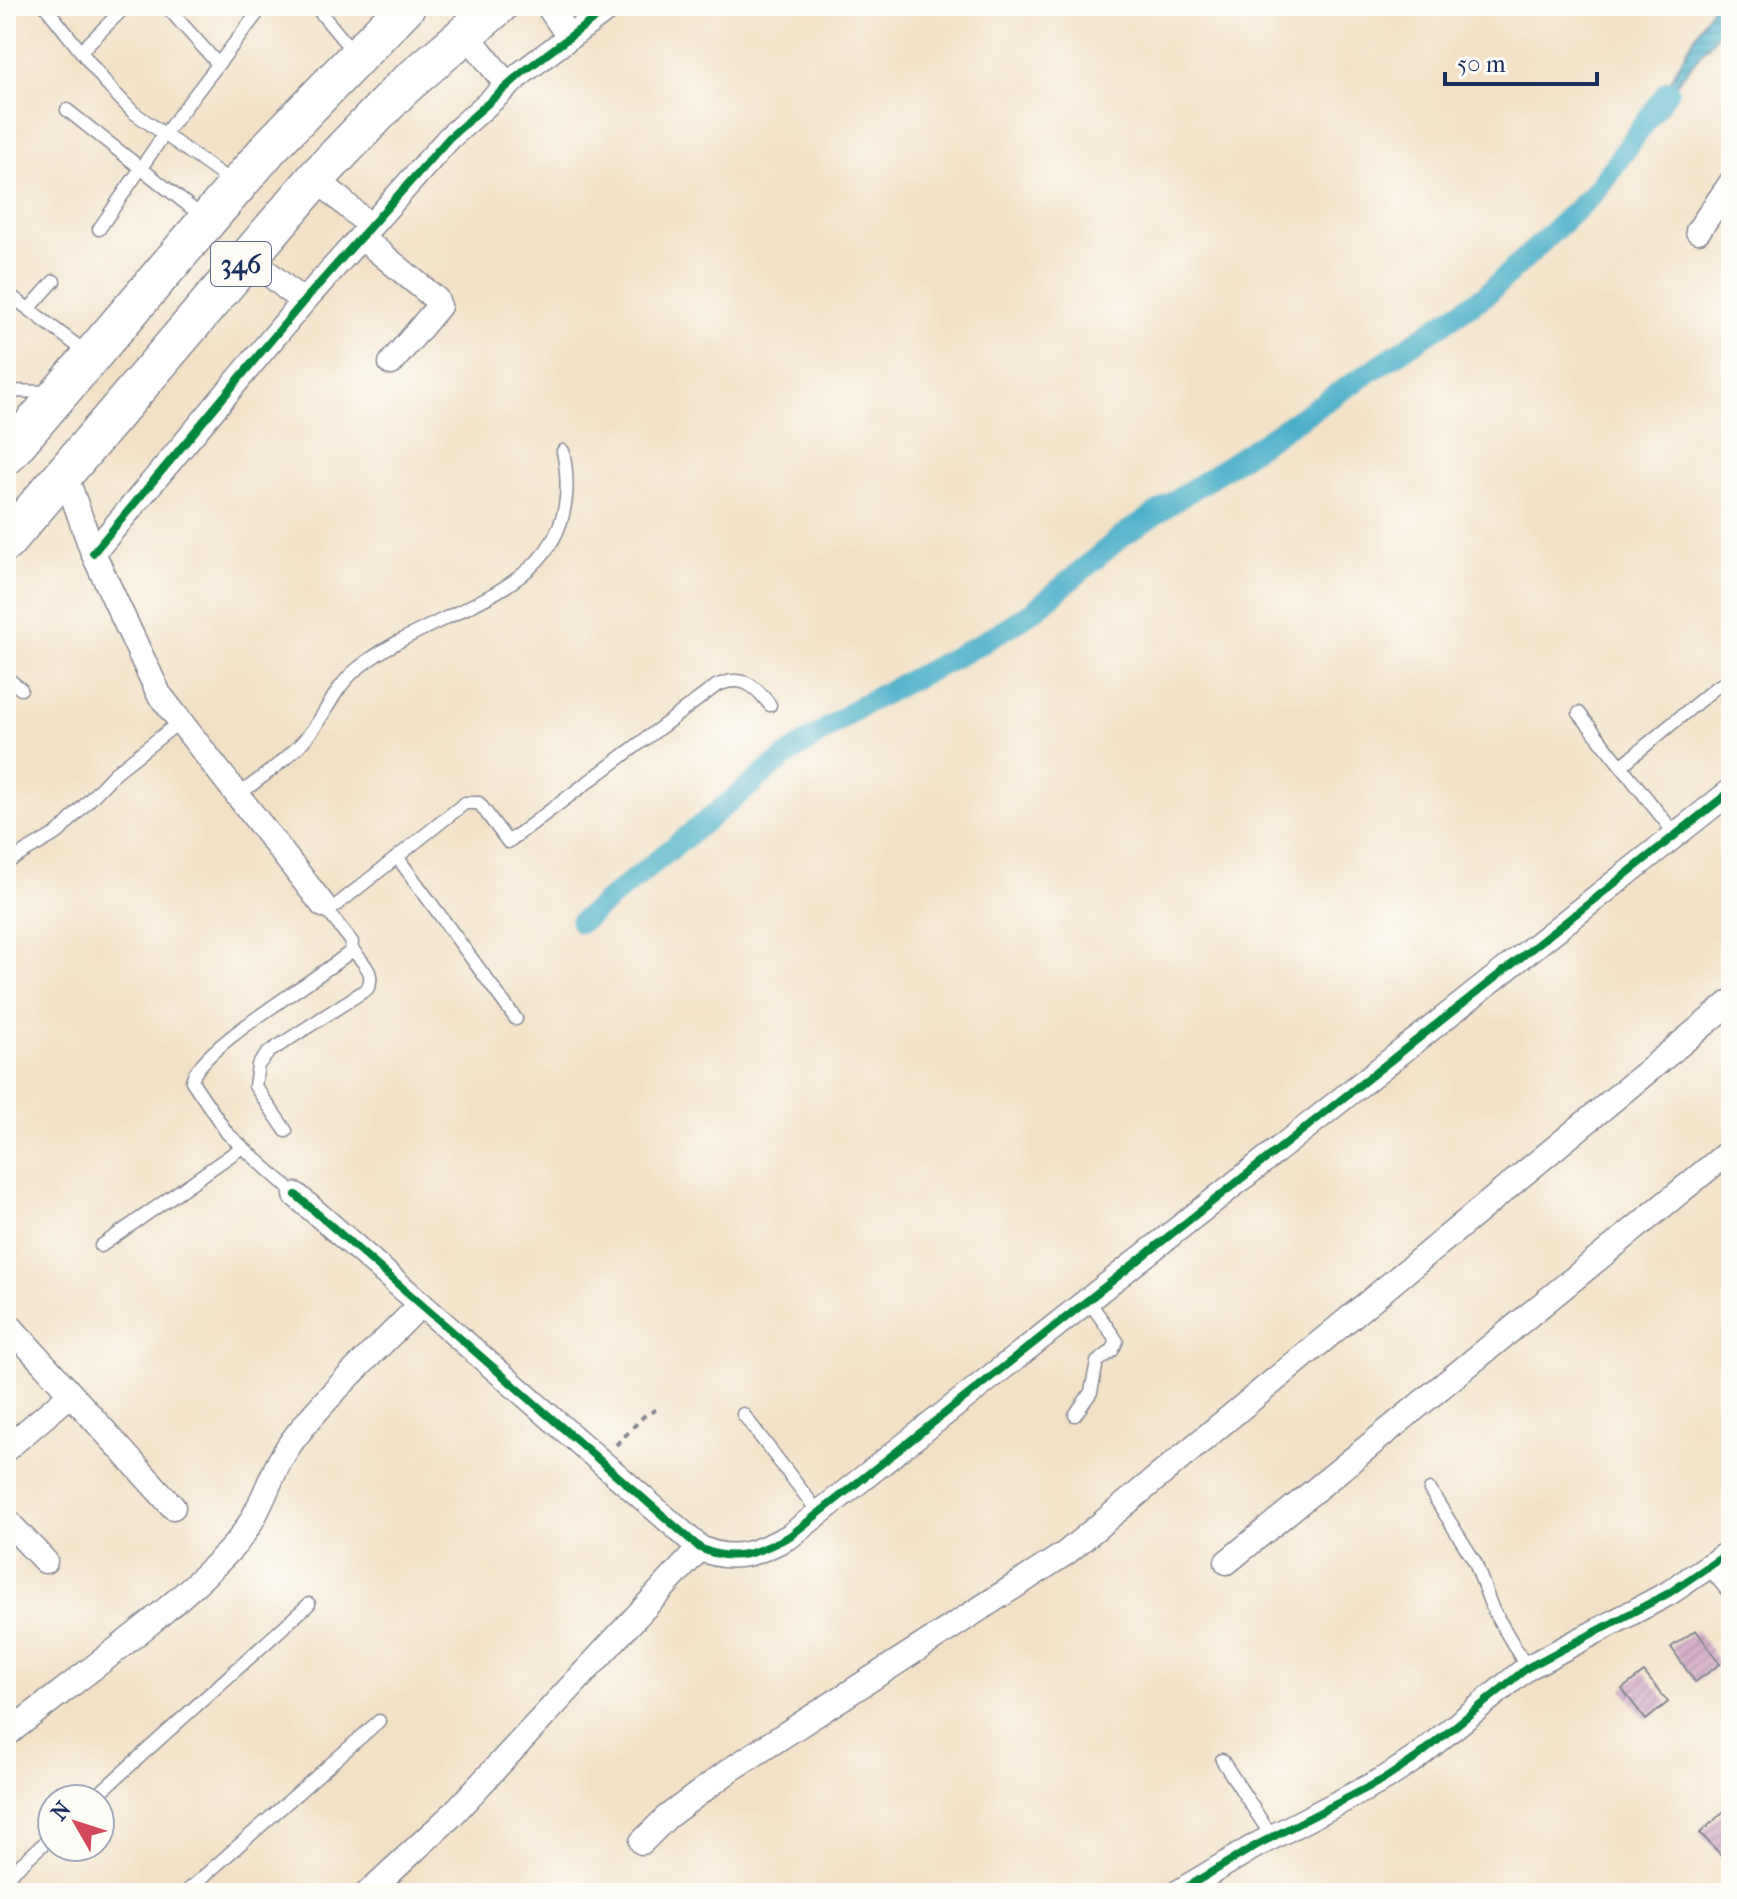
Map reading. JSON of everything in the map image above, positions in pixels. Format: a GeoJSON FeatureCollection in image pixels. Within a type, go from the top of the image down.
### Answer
{"type":"FeatureCollection","features":[{"type":"Feature","properties":{"kind":"main road","name":"346"},"geometry":{"type":"LineString","coordinates":[[6,456],[236,185],[356,55],[406,6]]}},
{"type":"Feature","properties":{"kind":"main road","name":"346"},"geometry":{"type":"LineString","coordinates":[[6,542],[316,178],[402,88],[498,6]]}},
{"type":"Feature","properties":{"kind":"street"},"geometry":{"type":"LineString","coordinates":[[548,6],[569,37]]}},
{"type":"Feature","properties":{"kind":"street"},"geometry":{"type":"LineString","coordinates":[[93,553],[303,302],[449,138],[507,85],[611,6]]}},
{"type":"Feature","properties":{"kind":"street"},"geometry":{"type":"LineString","coordinates":[[465,32],[507,85]]}},
{"type":"Feature","properties":{"kind":"street"},"geometry":{"type":"LineString","coordinates":[[316,178],[365,231],[436,299],[439,306],[391,363]]}},
{"type":"Feature","properties":{"kind":"street"},"geometry":{"type":"LineString","coordinates":[[1698,231],[1731,183]]}},
{"type":"Feature","properties":{"kind":"street"},"geometry":{"type":"LineString","coordinates":[[248,256],[303,302]]}},
{"type":"Feature","properties":{"kind":"street"},"geometry":{"type":"LineString","coordinates":[[64,471],[93,553],[159,694],[178,723],[326,909]]}},
{"type":"Feature","properties":{"kind":"street"},"geometry":{"type":"LineString","coordinates":[[296,1195],[700,1548],[728,1556],[757,1554],[790,1536],[1731,791]]}},
{"type":"Feature","properties":{"kind":"street"},"geometry":{"type":"LineString","coordinates":[[642,1842],[667,1817],[730,1770],[1066,1553],[1731,1002]]}},
{"type":"Feature","properties":{"kind":"street"},"geometry":{"type":"LineString","coordinates":[[1227,1562],[1731,1150]]}},
{"type":"Feature","properties":{"kind":"street"},"geometry":{"type":"LineString","coordinates":[[6,1735],[196,1583],[232,1548],[262,1508],[274,1468],[296,1436],[421,1304]]}},
{"type":"Feature","properties":{"kind":"street"},"geometry":{"type":"LineString","coordinates":[[6,1322],[173,1507]]}},
{"type":"Feature","properties":{"kind":"street"},"geometry":{"type":"LineString","coordinates":[[6,1449],[71,1394]]}},
{"type":"Feature","properties":{"kind":"street"},"geometry":{"type":"LineString","coordinates":[[6,1520],[45,1561]]}},
{"type":"Feature","properties":{"kind":"street"},"geometry":{"type":"LineString","coordinates":[[368,1893],[451,1816],[700,1548]]}},
{"type":"Feature","properties":{"kind":"street"},"geometry":{"type":"LineString","coordinates":[[1177,1893],[1416,1758],[1527,1668],[1669,1593],[1722,1557],[1731,1586]]}},
{"type":"Feature","properties":{"kind":"lane"},"geometry":{"type":"LineString","coordinates":[[45,6],[109,87],[163,136],[236,185]]}},
{"type":"Feature","properties":{"kind":"lane"},"geometry":{"type":"LineString","coordinates":[[81,51],[126,6]]}},
{"type":"Feature","properties":{"kind":"lane"},"geometry":{"type":"LineString","coordinates":[[166,6],[218,64]]}},
{"type":"Feature","properties":{"kind":"lane"},"geometry":{"type":"LineString","coordinates":[[99,229],[163,136],[263,6]]}},
{"type":"Feature","properties":{"kind":"lane"},"geometry":{"type":"LineString","coordinates":[[315,6],[356,55]]}},
{"type":"Feature","properties":{"kind":"lane"},"geometry":{"type":"LineString","coordinates":[[67,110],[206,219]]}},
{"type":"Feature","properties":{"kind":"lane"},"geometry":{"type":"LineString","coordinates":[[29,309],[54,281]]}},
{"type":"Feature","properties":{"kind":"lane"},"geometry":{"type":"LineString","coordinates":[[6,292],[90,355]]}},
{"type":"Feature","properties":{"kind":"lane"},"geometry":{"type":"LineString","coordinates":[[6,391],[59,392]]}},
{"type":"Feature","properties":{"kind":"lane"},"geometry":{"type":"LineString","coordinates":[[236,797],[294,750],[311,732],[344,681],[375,655],[516,578],[553,544],[567,510],[569,480],[563,451]]}},
{"type":"Feature","properties":{"kind":"lane"},"geometry":{"type":"LineString","coordinates":[[6,677],[21,689]]}},
{"type":"Feature","properties":{"kind":"lane"},"geometry":{"type":"LineString","coordinates":[[286,1131],[255,1086],[258,1065],[269,1052],[367,989],[371,982],[371,973],[352,949],[352,942],[326,909],[472,801],[479,803],[504,840],[513,840],[716,686],[733,678],[752,686],[770,705]]}},
{"type":"Feature","properties":{"kind":"lane"},"geometry":{"type":"LineString","coordinates":[[1621,766],[1715,688],[1726,682],[1731,684]]}},
{"type":"Feature","properties":{"kind":"lane"},"geometry":{"type":"LineString","coordinates":[[1579,713],[1676,835]]}},
{"type":"Feature","properties":{"kind":"lane"},"geometry":{"type":"LineString","coordinates":[[6,863],[59,832],[115,773],[178,723]]}},
{"type":"Feature","properties":{"kind":"lane"},"geometry":{"type":"LineString","coordinates":[[398,858],[516,1019]]}},
{"type":"Feature","properties":{"kind":"lane"},"geometry":{"type":"LineString","coordinates":[[296,1195],[241,1148],[193,1086],[195,1070],[220,1046],[352,949]]}},
{"type":"Feature","properties":{"kind":"lane"},"geometry":{"type":"LineString","coordinates":[[101,1246],[241,1148]]}},
{"type":"Feature","properties":{"kind":"lane"},"geometry":{"type":"LineString","coordinates":[[1075,1415],[1091,1392],[1097,1362],[1112,1351],[1117,1341],[1088,1300]]}},
{"type":"Feature","properties":{"kind":"lane"},"geometry":{"type":"LineString","coordinates":[[743,1414],[819,1513]]}},
{"type":"Feature","properties":{"kind":"lane"},"geometry":{"type":"LineString","coordinates":[[1430,1490],[1475,1562],[1492,1608],[1527,1668]]}},
{"type":"Feature","properties":{"kind":"lane"},"geometry":{"type":"LineString","coordinates":[[111,1783],[309,1604]]}},
{"type":"Feature","properties":{"kind":"lane"},"geometry":{"type":"LineString","coordinates":[[185,1893],[379,1721]]}},
{"type":"Feature","properties":{"kind":"lane"},"geometry":{"type":"LineString","coordinates":[[1222,1760],[1272,1837]]}},
{"type":"Feature","properties":{"kind":"lane"},"geometry":{"type":"LineString","coordinates":[[6,1878],[36,1851]]}},
{"type":"Feature","properties":{"kind":"path"},"geometry":{"type":"LineString","coordinates":[[601,1461],[644,1416],[661,1407]]}},
{"type":"Feature","properties":{"kind":"water"},"geometry":{"type":"Polygon","coordinates":[[[1712,6],[1731,6],[1731,18],[1652,113],[1712,6]]]}},
{"type":"Feature","properties":{"kind":"building"},"geometry":{"type":"Polygon","coordinates":[[[1696,1630],[1720,1664],[1695,1682],[1671,1647],[1696,1630]]]}},
{"type":"Feature","properties":{"kind":"building"},"geometry":{"type":"Polygon","coordinates":[[[1644,1672],[1668,1702],[1646,1720],[1622,1689],[1644,1672]]]}},
{"type":"Feature","properties":{"kind":"building"},"geometry":{"type":"Polygon","coordinates":[[[1731,1805],[1731,1853],[1723,1857],[1700,1833],[1731,1805]]]}},
{"type":"Feature","properties":{"kind":"waterway"},"geometry":{"type":"LineString","coordinates":[[581,922],[785,757],[862,705],[979,645],[1035,610],[1122,536],[1486,295],[1595,192],[1668,91]]}},
{"type":"Feature","properties":{"kind":"cycle path"},"geometry":{"type":"LineString","coordinates":[[93,553],[303,302],[449,138],[523,72],[611,6]]}},
{"type":"Feature","properties":{"kind":"cycle path"},"geometry":{"type":"LineString","coordinates":[[296,1195],[700,1548],[724,1555],[757,1551],[790,1536],[1731,791]]}},
{"type":"Feature","properties":{"kind":"cycle path"},"geometry":{"type":"LineString","coordinates":[[1177,1893],[1255,1846],[1386,1778],[1416,1758],[1527,1668],[1669,1593],[1731,1551]]}}]}
